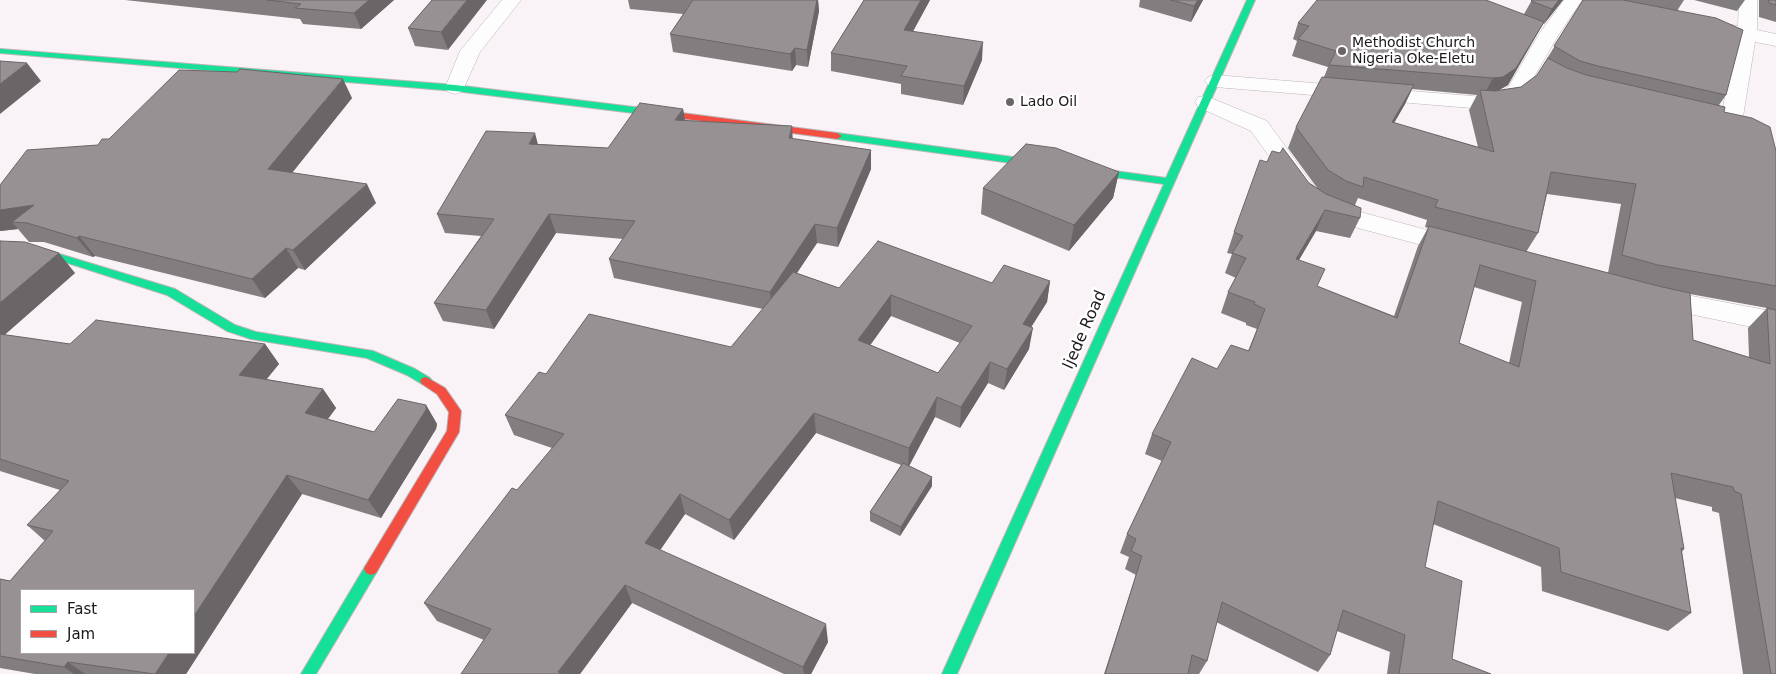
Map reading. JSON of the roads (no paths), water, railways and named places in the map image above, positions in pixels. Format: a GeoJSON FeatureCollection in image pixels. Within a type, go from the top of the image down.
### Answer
{"type":"FeatureCollection","features":[{"type":"Feature","properties":{"kind":"street"},"geometry":{"type":"LineString","coordinates":[[455,88],[470,51],[512,0]]}},
{"type":"Feature","properties":{"kind":"street","name":"Ijede Road"},"geometry":{"type":"LineString","coordinates":[[949,674],[1251,0]]}},
{"type":"Feature","properties":{"kind":"street"},"geometry":{"type":"LineString","coordinates":[[1730,124],[1748,34],[1748,0]]}},
{"type":"Feature","properties":{"kind":"street"},"geometry":{"type":"LineString","coordinates":[[1211,92],[1484,103],[1501,100],[1517,90],[1540,68],[1541,31],[1579,1]]}},
{"type":"Feature","properties":{"kind":"street"},"geometry":{"type":"LineString","coordinates":[[1691,23],[1776,40]]}},
{"type":"Feature","properties":{"kind":"street"},"geometry":{"type":"LineString","coordinates":[[0,50],[230,71],[455,88],[856,138],[1170,182]]}},
{"type":"Feature","properties":{"kind":"street"},"geometry":{"type":"LineString","coordinates":[[1211,92],[1259,126],[1310,197],[1327,208],[1356,219],[1480,252]]}},
{"type":"Feature","properties":{"kind":"street"},"geometry":{"type":"LineString","coordinates":[[0,255],[14,251],[43,252],[171,292],[231,328],[255,336],[369,354],[411,372],[441,392],[455,411],[453,432],[308,674]]}},
{"type":"Feature","properties":{"kind":"street"},"geometry":{"type":"LineString","coordinates":[[1633,293],[1776,322]]}},
{"type":"Feature","properties":{"kind":"place","name":"Methodist Church Nigeria Oke-Eletu"},"geometry":{"type":"Point","coordinates":[1342,51]}},
{"type":"Feature","properties":{"kind":"place","name":"Lado Oil"},"geometry":{"type":"Point","coordinates":[1010,102]}}]}
